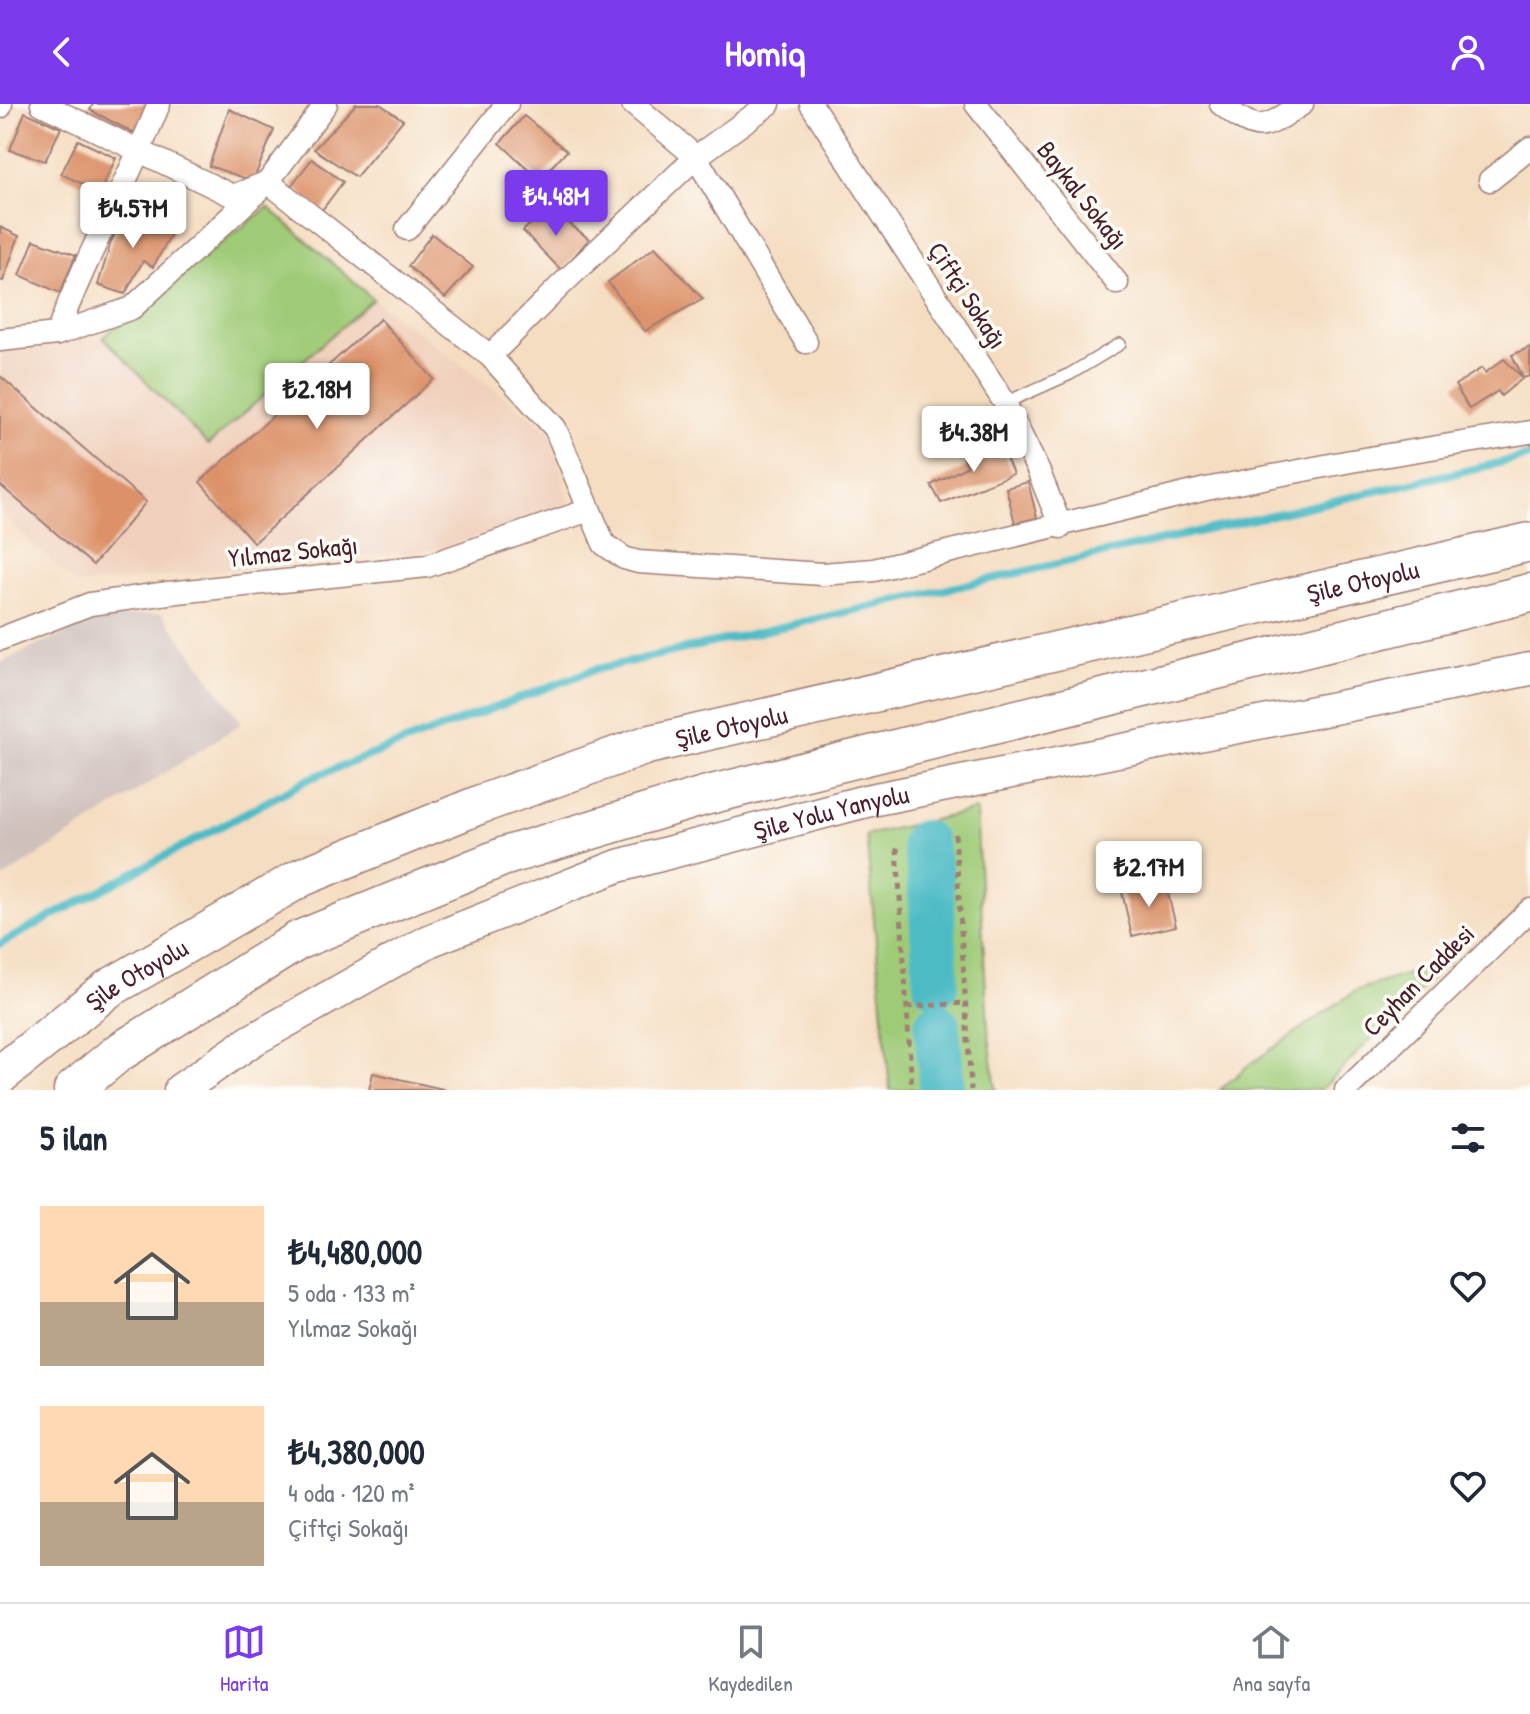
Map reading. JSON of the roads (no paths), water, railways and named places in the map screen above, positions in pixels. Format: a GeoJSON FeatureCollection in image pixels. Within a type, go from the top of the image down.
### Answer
{"type":"FeatureCollection","features":[{"type":"Feature","properties":{"kind":"highway","name":"Şile Otoyolu"},"geometry":{"type":"LineString","coordinates":[[0,1075],[108,989],[302,877],[481,804],[647,745],[1530,542]]}},
{"type":"Feature","properties":{"kind":"highway","name":"Şile Otoyolu"},"geometry":{"type":"LineString","coordinates":[[73,1090],[118,1053],[299,940],[505,856],[704,796],[1530,593]]}},
{"type":"Feature","properties":{"kind":"main road","name":"Şile Yolu Yanyolu"},"geometry":{"type":"LineString","coordinates":[[180,1090],[251,1041],[429,941],[618,866],[866,801],[1530,669]]}},
{"type":"Feature","properties":{"kind":"street"},"geometry":{"type":"LineString","coordinates":[[42,104],[233,196],[268,182]]}},
{"type":"Feature","properties":{"kind":"street"},"geometry":{"type":"LineString","coordinates":[[57,334],[74,286],[140,151],[159,104]]}},
{"type":"Feature","properties":{"kind":"street"},"geometry":{"type":"LineString","coordinates":[[0,340],[57,334],[132,308],[268,182],[326,104]]}},
{"type":"Feature","properties":{"kind":"street"},"geometry":{"type":"LineString","coordinates":[[407,229],[507,104]]}},
{"type":"Feature","properties":{"kind":"street"},"geometry":{"type":"LineString","coordinates":[[633,104],[696,157],[806,342]]}},
{"type":"Feature","properties":{"kind":"street"},"geometry":{"type":"LineString","coordinates":[[490,356],[696,157],[769,104]]}},
{"type":"Feature","properties":{"kind":"street","name":"Çiftçi Sokağı"},"geometry":{"type":"LineString","coordinates":[[811,104],[1005,403],[1038,470],[1061,527]]}},
{"type":"Feature","properties":{"kind":"street","name":"Baykal Sokağı"},"geometry":{"type":"LineString","coordinates":[[976,104],[1117,283]]}},
{"type":"Feature","properties":{"kind":"street"},"geometry":{"type":"LineString","coordinates":[[1221,104],[1243,121],[1253,126],[1263,126],[1302,104]]}},
{"type":"Feature","properties":{"kind":"street"},"geometry":{"type":"LineString","coordinates":[[1490,180],[1530,148]]}},
{"type":"Feature","properties":{"kind":"street"},"geometry":{"type":"LineString","coordinates":[[268,182],[490,356],[555,428],[604,544],[624,558],[638,562],[822,574],[874,570],[1061,527],[1206,489],[1530,432]]}},
{"type":"Feature","properties":{"kind":"street","name":"Yılmaz Sokağı"},"geometry":{"type":"LineString","coordinates":[[0,639],[90,604],[427,566],[589,510]]}},
{"type":"Feature","properties":{"kind":"street","name":"Ceyhan Caddesi"},"geometry":{"type":"LineString","coordinates":[[1346,1090],[1530,910]]}},
{"type":"Feature","properties":{"kind":"lane"},"geometry":{"type":"LineString","coordinates":[[1005,403],[1070,374],[1120,344]]}},
{"type":"Feature","properties":{"kind":"waterway"},"geometry":{"type":"LineString","coordinates":[[0,944],[311,778],[593,670],[1530,456]]}},
{"type":"Feature","properties":{"kind":"waterway"},"geometry":{"type":"LineString","coordinates":[[924,843],[930,872],[936,984]]}},
{"type":"Feature","properties":{"kind":"waterway"},"geometry":{"type":"LineString","coordinates":[[937,1026],[942,1090]]}}]}
